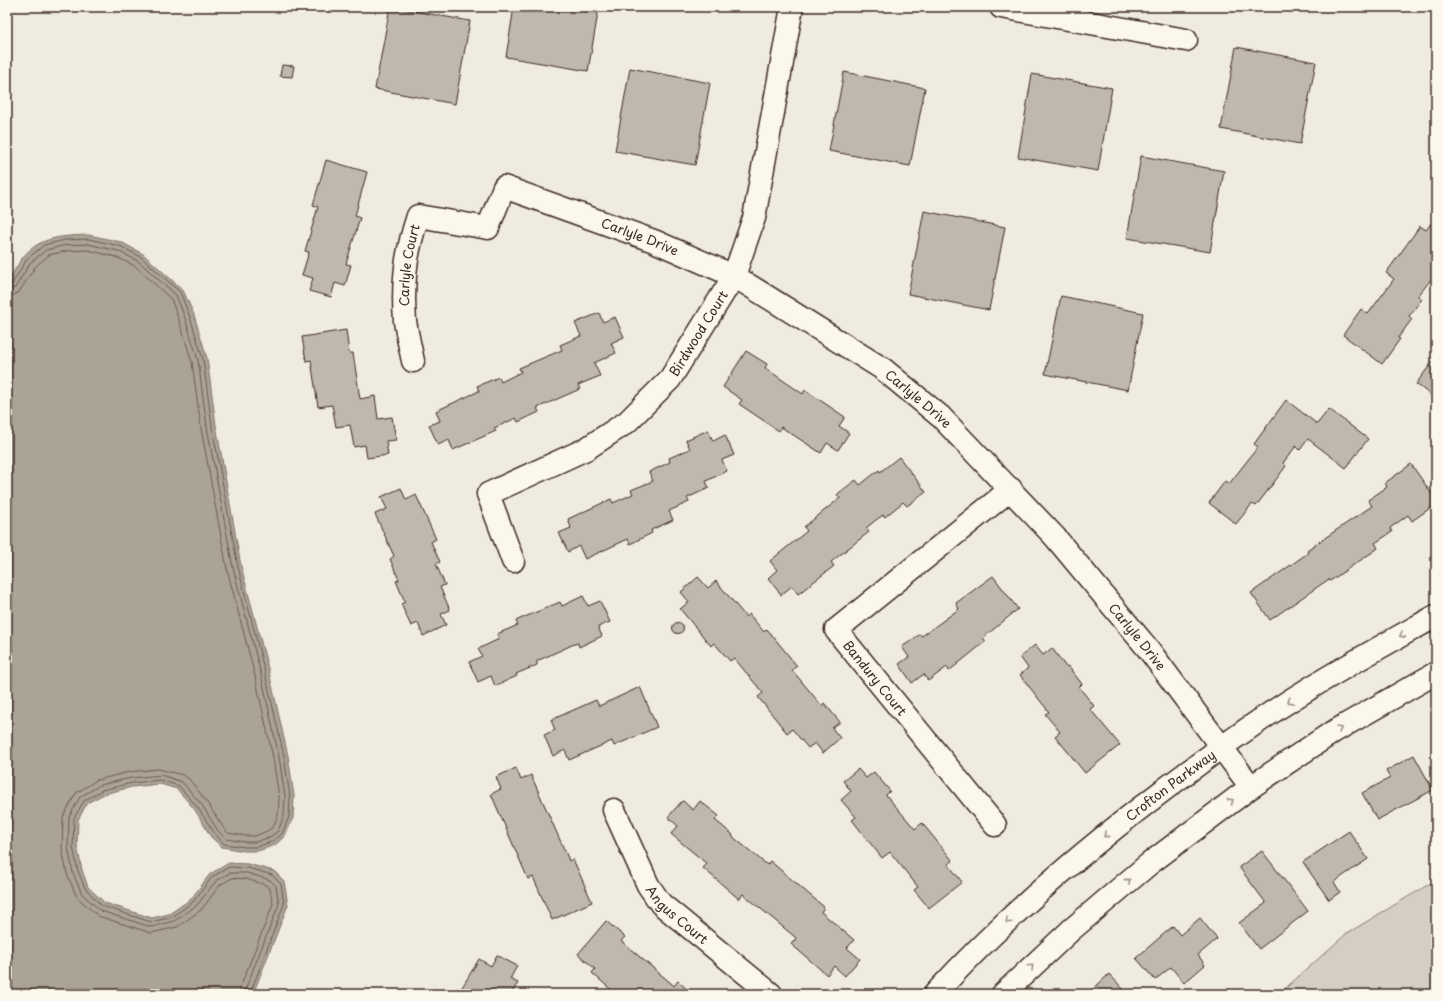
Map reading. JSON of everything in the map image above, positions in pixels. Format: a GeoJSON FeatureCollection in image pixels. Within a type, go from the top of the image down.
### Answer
{"type":"FeatureCollection","features":[{"type":"Feature","properties":{"kind":"street","name":"Birdwood Court"},"geometry":{"type":"LineString","coordinates":[[513,561],[488,494],[586,449],[627,422],[670,379],[734,276],[754,218],[792,7]]}},
{"type":"Feature","properties":{"kind":"street"},"geometry":{"type":"LineString","coordinates":[[1001,7],[1186,40]]}},
{"type":"Feature","properties":{"kind":"street","name":"Carlyle Drive"},"geometry":{"type":"LineString","coordinates":[[488,228],[504,187],[654,241],[734,276],[883,369],[941,417],[1055,537],[1150,650],[1251,786]]}},
{"type":"Feature","properties":{"kind":"street","name":"Carlyle Court"},"geometry":{"type":"LineString","coordinates":[[413,361],[406,322],[404,298],[405,270],[410,241],[418,216],[488,228]]}},
{"type":"Feature","properties":{"kind":"street","name":"Bandury Court"},"geometry":{"type":"LineString","coordinates":[[995,825],[836,630],[1011,489]]}},
{"type":"Feature","properties":{"kind":"street","name":"Crofton Parkway"},"geometry":{"type":"LineString","coordinates":[[935,994],[959,968],[1038,893],[1118,825],[1221,746],[1306,690],[1436,616]]}},
{"type":"Feature","properties":{"kind":"street"},"geometry":{"type":"LineString","coordinates":[[1003,994],[1071,930],[1149,864],[1251,786],[1333,732],[1436,673]]}},
{"type":"Feature","properties":{"kind":"street","name":"Angus Court"},"geometry":{"type":"LineString","coordinates":[[614,810],[648,885],[661,904],[771,994]]}},
{"type":"Feature","properties":{"kind":"shaded area"},"geometry":{"type":"Polygon","coordinates":[[[1436,880],[1436,994],[1279,994],[1346,934],[1436,880]]]}},
{"type":"Feature","properties":{"kind":"water"},"geometry":{"type":"Polygon","coordinates":[[[89,235],[121,242],[143,254],[183,290],[194,315],[207,358],[216,425],[241,566],[269,672],[288,756],[294,796],[293,818],[285,836],[275,845],[258,851],[244,851],[222,847],[211,837],[195,810],[177,789],[160,784],[132,787],[104,794],[87,803],[78,820],[77,846],[82,870],[88,887],[105,903],[152,918],[169,914],[191,899],[210,874],[229,863],[248,864],[274,871],[284,881],[288,905],[253,994],[7,994],[7,284],[23,257],[37,245],[53,238],[89,235]]]}},
{"type":"Feature","properties":{"kind":"building"},"geometry":{"type":"Polygon","coordinates":[[[390,7],[470,21],[455,104],[375,89],[390,7]]]}},
{"type":"Feature","properties":{"kind":"building"},"geometry":{"type":"Polygon","coordinates":[[[514,7],[599,7],[588,71],[506,57],[514,7]]]}},
{"type":"Feature","properties":{"kind":"building"},"geometry":{"type":"Polygon","coordinates":[[[1236,47],[1316,62],[1300,144],[1221,129],[1236,47]]]}},
{"type":"Feature","properties":{"kind":"building"},"geometry":{"type":"Polygon","coordinates":[[[282,65],[294,66],[292,77],[280,76],[282,65]]]}},
{"type":"Feature","properties":{"kind":"building"},"geometry":{"type":"Polygon","coordinates":[[[630,68],[710,83],[695,165],[615,151],[630,68]]]}},
{"type":"Feature","properties":{"kind":"building"},"geometry":{"type":"Polygon","coordinates":[[[844,72],[925,88],[910,166],[829,151],[844,72]]]}},
{"type":"Feature","properties":{"kind":"building"},"geometry":{"type":"Polygon","coordinates":[[[1032,74],[1112,88],[1098,171],[1018,157],[1032,74]]]}},
{"type":"Feature","properties":{"kind":"building"},"geometry":{"type":"Polygon","coordinates":[[[1141,156],[1224,171],[1210,252],[1127,238],[1141,156]]]}},
{"type":"Feature","properties":{"kind":"building"},"geometry":{"type":"Polygon","coordinates":[[[326,160],[367,172],[355,216],[360,218],[346,264],[351,265],[345,286],[335,283],[331,297],[309,291],[313,278],[302,275],[309,252],[305,251],[318,207],[313,205],[326,160]]]}},
{"type":"Feature","properties":{"kind":"building"},"geometry":{"type":"Polygon","coordinates":[[[924,211],[1005,227],[989,310],[908,294],[924,211]]]}},
{"type":"Feature","properties":{"kind":"building"},"geometry":{"type":"Polygon","coordinates":[[[1436,217],[1436,273],[1418,296],[1422,299],[1409,316],[1412,319],[1382,364],[1343,335],[1361,309],[1368,314],[1394,279],[1386,273],[1420,226],[1426,230],[1436,217]]]}},
{"type":"Feature","properties":{"kind":"building"},"geometry":{"type":"Polygon","coordinates":[[[1061,296],[1143,313],[1128,390],[1045,374],[1061,296]]]}},
{"type":"Feature","properties":{"kind":"building"},"geometry":{"type":"Polygon","coordinates":[[[599,313],[603,322],[615,317],[624,337],[611,343],[616,353],[594,363],[600,376],[578,385],[580,389],[537,408],[539,412],[518,422],[516,418],[494,428],[496,431],[453,450],[449,440],[438,445],[429,425],[440,421],[436,411],[479,391],[477,386],[499,377],[501,382],[521,372],[519,368],[562,350],[560,345],[581,336],[575,323],[599,313]]]}},
{"type":"Feature","properties":{"kind":"building"},"geometry":{"type":"Polygon","coordinates":[[[346,330],[349,353],[353,353],[360,399],[375,396],[378,419],[392,417],[396,440],[386,441],[388,455],[367,458],[365,445],[354,447],[350,425],[336,427],[332,405],[318,407],[311,360],[306,361],[302,337],[346,330]]]}},
{"type":"Feature","properties":{"kind":"building"},"geometry":{"type":"Polygon","coordinates":[[[746,351],[767,364],[765,368],[803,394],[805,390],[845,417],[839,426],[849,433],[838,450],[827,443],[821,453],[781,427],[779,431],[739,404],[742,400],[723,387],[746,351]]]}},
{"type":"Feature","properties":{"kind":"building"},"geometry":{"type":"Polygon","coordinates":[[[1436,357],[1436,397],[1435,398],[1416,384],[1436,357]]]}},
{"type":"Feature","properties":{"kind":"building"},"geometry":{"type":"Polygon","coordinates":[[[1286,400],[1317,424],[1329,409],[1368,439],[1346,468],[1308,439],[1300,450],[1296,446],[1283,463],[1286,466],[1256,506],[1252,504],[1236,524],[1209,503],[1225,481],[1229,484],[1258,447],[1254,444],[1286,400]]]}},
{"type":"Feature","properties":{"kind":"building"},"geometry":{"type":"Polygon","coordinates":[[[708,430],[713,441],[725,435],[734,455],[722,460],[727,471],[706,481],[709,488],[687,498],[689,502],[669,511],[673,520],[651,530],[652,533],[630,544],[628,539],[585,559],[579,546],[568,552],[559,533],[571,528],[568,519],[611,499],[613,503],[633,494],[631,490],[653,481],[649,472],[670,462],[669,458],[690,449],[686,440],[708,430]]]}},
{"type":"Feature","properties":{"kind":"building"},"geometry":{"type":"Polygon","coordinates":[[[899,457],[926,492],[907,506],[903,502],[885,517],[883,515],[876,520],[866,528],[869,532],[831,562],[834,566],[798,594],[792,586],[781,595],[768,578],[777,570],[770,561],[807,531],[804,527],[840,498],[837,495],[840,492],[856,480],[860,485],[899,457]]]}},
{"type":"Feature","properties":{"kind":"building"},"geometry":{"type":"Polygon","coordinates":[[[1411,464],[1436,500],[1436,504],[1412,521],[1408,515],[1390,528],[1392,532],[1375,543],[1378,548],[1377,549],[1330,581],[1329,579],[1270,620],[1251,593],[1308,553],[1307,550],[1372,506],[1368,500],[1387,487],[1385,483],[1411,464]]]}},
{"type":"Feature","properties":{"kind":"building"},"geometry":{"type":"Polygon","coordinates":[[[401,488],[406,500],[416,495],[436,539],[431,542],[440,562],[436,564],[445,585],[440,587],[450,610],[441,614],[446,625],[423,636],[418,623],[411,626],[401,604],[405,602],[396,581],[399,580],[390,559],[394,556],[375,514],[387,509],[381,497],[401,488]]]}},
{"type":"Feature","properties":{"kind":"building"},"geometry":{"type":"Polygon","coordinates":[[[993,576],[1018,609],[983,638],[986,641],[949,671],[947,667],[928,681],[924,674],[912,683],[899,664],[909,657],[902,647],[920,634],[922,636],[959,609],[956,603],[993,576]]]}},
{"type":"Feature","properties":{"kind":"building"},"geometry":{"type":"Polygon","coordinates":[[[698,577],[708,588],[716,581],[746,617],[749,614],[764,632],[767,629],[797,666],[792,670],[822,706],[824,703],[840,722],[832,728],[840,738],[823,753],[815,743],[808,748],[792,729],[787,733],[758,697],[763,693],[734,658],[730,661],[714,643],[711,646],[680,609],[689,602],[681,592],[698,577]]]}},
{"type":"Feature","properties":{"kind":"building"},"geometry":{"type":"Polygon","coordinates":[[[583,596],[588,606],[600,601],[610,622],[598,627],[602,636],[579,647],[578,643],[572,645],[537,661],[537,665],[516,674],[517,676],[495,686],[491,676],[478,682],[469,662],[482,656],[478,649],[499,639],[497,634],[518,625],[516,621],[560,602],[562,606],[583,596]]]}},
{"type":"Feature","properties":{"kind":"building"},"geometry":{"type":"Polygon","coordinates":[[[678,622],[682,624],[684,628],[682,632],[678,634],[674,632],[672,628],[674,624],[678,622]]]}},
{"type":"Feature","properties":{"kind":"building"},"geometry":{"type":"Polygon","coordinates":[[[1035,645],[1043,655],[1052,648],[1066,667],[1068,666],[1082,684],[1079,687],[1094,706],[1090,709],[1120,745],[1085,773],[1055,736],[1060,732],[1045,714],[1049,712],[1020,675],[1028,668],[1020,657],[1035,645]]]}},
{"type":"Feature","properties":{"kind":"building"},"geometry":{"type":"Polygon","coordinates":[[[640,687],[657,727],[614,746],[612,741],[569,760],[565,750],[553,756],[544,735],[555,730],[551,720],[596,700],[599,706],[640,687]]]}},
{"type":"Feature","properties":{"kind":"building"},"geometry":{"type":"Polygon","coordinates":[[[1414,755],[1433,790],[1377,820],[1362,793],[1390,778],[1386,771],[1414,755]]]}},
{"type":"Feature","properties":{"kind":"building"},"geometry":{"type":"Polygon","coordinates":[[[516,768],[521,780],[531,775],[569,861],[573,859],[592,902],[552,920],[533,877],[528,879],[491,794],[501,789],[496,777],[516,768]]]}},
{"type":"Feature","properties":{"kind":"building"},"geometry":{"type":"Polygon","coordinates":[[[858,769],[866,778],[874,772],[890,791],[886,795],[915,829],[922,823],[953,861],[948,864],[962,882],[929,908],[914,890],[918,887],[890,852],[882,858],[852,820],[856,817],[841,800],[851,791],[843,781],[858,769]]]}},
{"type":"Feature","properties":{"kind":"building"},"geometry":{"type":"Polygon","coordinates":[[[683,801],[693,810],[700,801],[719,816],[715,820],[733,835],[732,836],[767,865],[770,861],[824,907],[821,912],[854,940],[847,948],[860,959],[845,976],[834,966],[827,975],[791,944],[796,939],[795,937],[743,894],[739,899],[703,868],[707,864],[671,834],[678,826],[668,817],[683,801]]]}},
{"type":"Feature","properties":{"kind":"building"},"geometry":{"type":"Polygon","coordinates":[[[1349,831],[1368,859],[1334,882],[1340,892],[1329,900],[1303,862],[1349,831]]]}},
{"type":"Feature","properties":{"kind":"building"},"geometry":{"type":"Polygon","coordinates":[[[1262,851],[1308,911],[1259,949],[1239,923],[1266,903],[1239,867],[1262,851]]]}},
{"type":"Feature","properties":{"kind":"building"},"geometry":{"type":"Polygon","coordinates":[[[1200,918],[1217,939],[1198,955],[1205,965],[1184,983],[1171,967],[1155,980],[1136,958],[1173,926],[1180,935],[1200,918]]]}},
{"type":"Feature","properties":{"kind":"building"},"geometry":{"type":"Polygon","coordinates":[[[606,921],[625,937],[621,941],[674,986],[678,981],[692,994],[616,994],[592,973],[595,969],[578,954],[606,921]]]}},
{"type":"Feature","properties":{"kind":"building"},"geometry":{"type":"Polygon","coordinates":[[[497,955],[517,966],[510,979],[518,983],[511,994],[458,994],[479,959],[491,966],[497,955]]]}},
{"type":"Feature","properties":{"kind":"building"},"geometry":{"type":"Polygon","coordinates":[[[1109,974],[1128,994],[1089,993],[1109,974]]]}}]}
